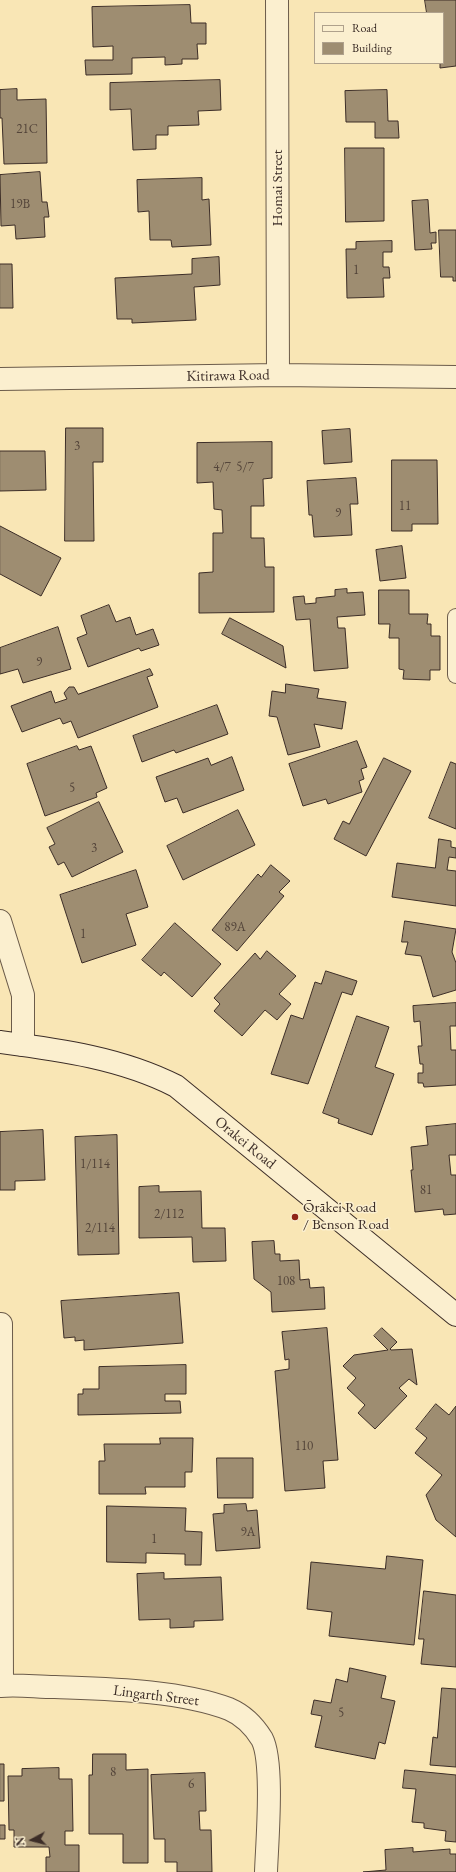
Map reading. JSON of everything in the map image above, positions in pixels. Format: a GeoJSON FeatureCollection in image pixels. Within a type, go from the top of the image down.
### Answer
{"type":"FeatureCollection","features":[{"type":"Feature","properties":{"kind":"street","name":"Homai Street"},"geometry":{"type":"LineString","coordinates":[[277,0],[278,375]]}},
{"type":"Feature","properties":{"kind":"street","name":"Kitirawa Road"},"geometry":{"type":"LineString","coordinates":[[0,379],[278,375],[456,377]]}},
{"type":"Feature","properties":{"kind":"street"},"geometry":{"type":"LineString","coordinates":[[0,921],[23,995],[23,1045]]}},
{"type":"Feature","properties":{"kind":"street","name":"Orakei Road"},"geometry":{"type":"LineString","coordinates":[[0,1042],[98,1057],[156,1076],[176,1086],[456,1315]]}},
{"type":"Feature","properties":{"kind":"street"},"geometry":{"type":"LineString","coordinates":[[1,1324],[1,1686]]}},
{"type":"Feature","properties":{"kind":"street","name":"Lingarth Street"},"geometry":{"type":"LineString","coordinates":[[1,1686],[110,1689],[196,1699],[230,1710],[249,1722],[262,1740],[267,1763],[269,1795],[266,1872]]}},
{"type":"Feature","properties":{"kind":"lane"},"geometry":{"type":"LineString","coordinates":[[456,617],[456,675]]}},
{"type":"Feature","properties":{"kind":"building"},"geometry":{"type":"Polygon","coordinates":[[[425,0],[456,0],[456,66],[440,68],[440,64],[444,64],[444,12],[427,12],[425,0]]]}},
{"type":"Feature","properties":{"kind":"building"},"geometry":{"type":"Polygon","coordinates":[[[190,5],[191,23],[206,23],[206,44],[197,44],[198,59],[182,59],[182,64],[165,65],[165,57],[132,58],[132,74],[86,75],[85,60],[113,60],[113,46],[93,47],[92,7],[190,5]]]}},
{"type":"Feature","properties":{"kind":"building"},"geometry":{"type":"Polygon","coordinates":[[[220,80],[221,110],[198,111],[199,125],[168,126],[168,135],[156,135],[156,149],[133,150],[131,109],[110,110],[110,83],[220,80]]]}},
{"type":"Feature","properties":{"kind":"building"},"geometry":{"type":"Polygon","coordinates":[[[17,89],[17,100],[46,99],[47,163],[4,164],[2,118],[0,118],[0,90],[17,89]]]}},
{"type":"Feature","properties":{"kind":"building"},"geometry":{"type":"Polygon","coordinates":[[[387,90],[388,121],[398,121],[399,138],[375,138],[375,122],[346,122],[345,91],[387,90]]]}},
{"type":"Feature","properties":{"kind":"building"},"geometry":{"type":"Polygon","coordinates":[[[345,148],[384,148],[384,221],[346,222],[345,148]]]}},
{"type":"Feature","properties":{"kind":"building"},"geometry":{"type":"Polygon","coordinates":[[[40,172],[42,202],[47,202],[49,217],[44,217],[45,237],[16,239],[15,225],[1,226],[0,175],[40,172]]]}},
{"type":"Feature","properties":{"kind":"building"},"geometry":{"type":"Polygon","coordinates":[[[202,178],[202,200],[209,199],[211,245],[172,247],[171,240],[150,240],[149,211],[138,212],[137,180],[202,178]]]}},
{"type":"Feature","properties":{"kind":"building"},"geometry":{"type":"Polygon","coordinates":[[[428,200],[430,233],[436,232],[436,243],[431,243],[432,249],[415,250],[412,201],[428,200]]]}},
{"type":"Feature","properties":{"kind":"building"},"geometry":{"type":"Polygon","coordinates":[[[439,230],[456,230],[456,281],[453,281],[453,277],[441,277],[439,230]]]}},
{"type":"Feature","properties":{"kind":"building"},"geometry":{"type":"Polygon","coordinates":[[[392,241],[392,252],[383,252],[383,267],[389,267],[390,278],[383,278],[384,297],[347,298],[346,249],[356,249],[356,242],[392,241]]]}},
{"type":"Feature","properties":{"kind":"building"},"geometry":{"type":"Polygon","coordinates":[[[219,257],[220,285],[194,287],[196,320],[132,323],[132,319],[117,319],[115,278],[192,274],[192,259],[219,257]]]}},
{"type":"Feature","properties":{"kind":"building"},"geometry":{"type":"Polygon","coordinates":[[[0,264],[12,264],[13,308],[0,308],[0,264]]]}},
{"type":"Feature","properties":{"kind":"building"},"geometry":{"type":"Polygon","coordinates":[[[66,428],[103,428],[103,462],[93,462],[94,541],[65,541],[66,428]]]}},
{"type":"Feature","properties":{"kind":"building"},"geometry":{"type":"Polygon","coordinates":[[[350,429],[352,462],[324,464],[322,431],[350,429]]]}},
{"type":"Feature","properties":{"kind":"building"},"geometry":{"type":"Polygon","coordinates":[[[272,442],[272,478],[263,479],[264,506],[251,506],[251,538],[264,538],[265,567],[274,567],[274,612],[199,613],[199,573],[213,572],[213,533],[223,533],[222,510],[214,509],[213,482],[197,483],[197,443],[272,442]]]}},
{"type":"Feature","properties":{"kind":"building"},"geometry":{"type":"Polygon","coordinates":[[[0,451],[45,451],[46,490],[0,491],[0,451]]]}},
{"type":"Feature","properties":{"kind":"building"},"geometry":{"type":"Polygon","coordinates":[[[392,460],[437,460],[438,524],[412,524],[412,531],[392,531],[392,460]]]}},
{"type":"Feature","properties":{"kind":"building"},"geometry":{"type":"Polygon","coordinates":[[[356,478],[358,504],[350,504],[352,535],[314,537],[312,515],[309,515],[307,481],[356,478]]]}},
{"type":"Feature","properties":{"kind":"building"},"geometry":{"type":"Polygon","coordinates":[[[0,526],[61,558],[41,596],[0,574],[0,526]]]}},
{"type":"Feature","properties":{"kind":"building"},"geometry":{"type":"Polygon","coordinates":[[[402,546],[406,578],[380,581],[376,550],[402,546]]]}},
{"type":"Feature","properties":{"kind":"building"},"geometry":{"type":"Polygon","coordinates":[[[347,589],[347,593],[363,592],[365,615],[337,617],[338,628],[345,628],[348,668],[314,671],[310,619],[296,620],[293,597],[304,596],[305,604],[316,603],[316,598],[335,596],[335,590],[347,589]]]}},
{"type":"Feature","properties":{"kind":"building"},"geometry":{"type":"Polygon","coordinates":[[[379,590],[409,590],[409,614],[428,614],[427,624],[431,624],[431,636],[440,636],[440,670],[430,670],[430,680],[403,679],[404,670],[399,669],[399,638],[389,638],[390,624],[379,624],[379,590]]]}},
{"type":"Feature","properties":{"kind":"building"},"geometry":{"type":"Polygon","coordinates":[[[109,605],[116,622],[130,617],[136,635],[153,629],[159,645],[141,651],[139,648],[88,667],[77,638],[87,634],[81,616],[109,605]]]}},
{"type":"Feature","properties":{"kind":"building"},"geometry":{"type":"Polygon","coordinates":[[[230,618],[283,646],[286,668],[222,634],[230,618]]]}},
{"type":"Feature","properties":{"kind":"building"},"geometry":{"type":"Polygon","coordinates":[[[58,627],[71,669],[23,683],[18,669],[0,674],[0,648],[58,627]]]}},
{"type":"Feature","properties":{"kind":"building"},"geometry":{"type":"Polygon","coordinates":[[[150,669],[153,675],[147,677],[158,707],[78,738],[71,721],[63,724],[60,718],[22,732],[11,706],[51,691],[55,703],[67,699],[64,693],[69,687],[74,687],[78,694],[150,669]]]}},
{"type":"Feature","properties":{"kind":"building"},"geometry":{"type":"Polygon","coordinates":[[[286,684],[319,689],[317,698],[346,702],[342,729],[314,724],[320,747],[288,755],[277,717],[269,716],[272,691],[285,693],[286,684]]]}},
{"type":"Feature","properties":{"kind":"building"},"geometry":{"type":"Polygon","coordinates":[[[217,705],[228,734],[176,753],[174,750],[142,762],[133,736],[217,705]]]}},
{"type":"Feature","properties":{"kind":"building"},"geometry":{"type":"Polygon","coordinates":[[[357,741],[367,767],[361,769],[364,779],[359,781],[362,792],[328,804],[326,799],[303,806],[289,764],[357,741]]]}},
{"type":"Feature","properties":{"kind":"building"},"geometry":{"type":"Polygon","coordinates":[[[77,746],[79,750],[91,746],[107,788],[96,793],[97,797],[45,816],[27,764],[77,746]]]}},
{"type":"Feature","properties":{"kind":"building"},"geometry":{"type":"Polygon","coordinates":[[[232,757],[244,790],[183,813],[177,798],[165,802],[156,777],[208,758],[211,765],[232,757]]]}},
{"type":"Feature","properties":{"kind":"building"},"geometry":{"type":"Polygon","coordinates":[[[384,758],[411,771],[366,856],[334,839],[343,821],[349,824],[384,758]]]}},
{"type":"Feature","properties":{"kind":"building"},"geometry":{"type":"Polygon","coordinates":[[[451,762],[456,764],[456,829],[429,818],[451,762]]]}},
{"type":"Feature","properties":{"kind":"building"},"geometry":{"type":"Polygon","coordinates":[[[99,802],[123,852],[72,877],[64,862],[58,865],[49,847],[55,844],[47,828],[99,802]]]}},
{"type":"Feature","properties":{"kind":"building"},"geometry":{"type":"Polygon","coordinates":[[[238,810],[255,845],[183,880],[167,846],[238,810]]]}},
{"type":"Feature","properties":{"kind":"building"},"geometry":{"type":"Polygon","coordinates":[[[439,839],[451,841],[451,847],[456,848],[456,858],[449,857],[447,870],[456,871],[456,906],[392,897],[397,863],[435,868],[439,839]]]}},
{"type":"Feature","properties":{"kind":"building"},"geometry":{"type":"Polygon","coordinates":[[[271,865],[290,881],[279,892],[284,896],[237,951],[212,930],[258,874],[261,877],[271,865]]]}},
{"type":"Feature","properties":{"kind":"building"},"geometry":{"type":"Polygon","coordinates":[[[136,870],[148,907],[126,914],[136,945],[82,963],[60,895],[136,870]]]}},
{"type":"Feature","properties":{"kind":"building"},"geometry":{"type":"Polygon","coordinates":[[[405,921],[456,929],[452,952],[456,963],[456,990],[433,997],[421,956],[405,954],[408,942],[402,942],[405,921]]]}},
{"type":"Feature","properties":{"kind":"building"},"geometry":{"type":"Polygon","coordinates":[[[175,923],[221,964],[192,997],[164,972],[161,976],[142,960],[175,923]]]}},
{"type":"Feature","properties":{"kind":"building"},"geometry":{"type":"Polygon","coordinates":[[[267,951],[296,976],[279,994],[291,1004],[277,1020],[265,1010],[242,1036],[214,1011],[220,1004],[214,998],[255,953],[260,959],[267,951]]]}},
{"type":"Feature","properties":{"kind":"building"},"geometry":{"type":"Polygon","coordinates":[[[326,971],[357,981],[352,995],[342,992],[308,1084],[271,1074],[291,1015],[303,1019],[315,982],[321,984],[326,971]]]}},
{"type":"Feature","properties":{"kind":"building"},"geometry":{"type":"Polygon","coordinates":[[[456,1003],[456,1026],[450,1026],[451,1050],[456,1050],[456,1085],[424,1087],[423,1083],[418,1083],[418,1073],[423,1073],[423,1064],[420,1064],[418,1046],[422,1046],[420,1021],[414,1022],[413,1006],[456,1003]]]}},
{"type":"Feature","properties":{"kind":"building"},"geometry":{"type":"Polygon","coordinates":[[[357,1016],[389,1027],[375,1067],[394,1074],[372,1135],[338,1123],[339,1119],[323,1113],[357,1016]]]}},
{"type":"Feature","properties":{"kind":"building"},"geometry":{"type":"Polygon","coordinates":[[[456,1124],[456,1155],[449,1155],[451,1175],[456,1175],[456,1214],[444,1215],[443,1209],[415,1212],[411,1170],[413,1170],[411,1147],[428,1145],[426,1127],[456,1124]]]}},
{"type":"Feature","properties":{"kind":"building"},"geometry":{"type":"Polygon","coordinates":[[[43,1130],[45,1180],[15,1181],[15,1190],[0,1190],[0,1132],[43,1130]]]}},
{"type":"Feature","properties":{"kind":"building"},"geometry":{"type":"Polygon","coordinates":[[[117,1135],[119,1254],[78,1255],[75,1137],[117,1135]]]}},
{"type":"Feature","properties":{"kind":"building"},"geometry":{"type":"Polygon","coordinates":[[[159,1186],[159,1192],[201,1191],[202,1228],[225,1228],[226,1261],[193,1262],[192,1237],[139,1238],[139,1187],[159,1186]]]}},
{"type":"Feature","properties":{"kind":"building"},"geometry":{"type":"Polygon","coordinates":[[[274,1241],[275,1254],[280,1254],[280,1261],[299,1260],[300,1280],[309,1279],[310,1288],[324,1287],[325,1309],[272,1312],[271,1292],[254,1279],[252,1242],[274,1241]]]}},
{"type":"Feature","properties":{"kind":"building"},"geometry":{"type":"Polygon","coordinates":[[[179,1293],[183,1343],[84,1350],[84,1340],[75,1341],[75,1337],[64,1338],[61,1301],[179,1293]]]}},
{"type":"Feature","properties":{"kind":"building"},"geometry":{"type":"Polygon","coordinates":[[[327,1328],[338,1460],[323,1461],[325,1488],[285,1491],[275,1371],[289,1369],[289,1359],[285,1360],[282,1332],[327,1328]]]}},
{"type":"Feature","properties":{"kind":"building"},"geometry":{"type":"Polygon","coordinates":[[[382,1328],[397,1342],[390,1349],[391,1350],[412,1349],[417,1385],[409,1379],[399,1388],[407,1396],[375,1429],[358,1413],[365,1405],[347,1388],[356,1378],[343,1366],[354,1355],[388,1350],[374,1336],[382,1328]]]}},
{"type":"Feature","properties":{"kind":"building"},"geometry":{"type":"Polygon","coordinates":[[[186,1365],[186,1394],[165,1394],[165,1401],[180,1401],[181,1413],[78,1415],[78,1394],[83,1394],[83,1389],[99,1389],[99,1367],[186,1365]]]}},
{"type":"Feature","properties":{"kind":"building"},"geometry":{"type":"Polygon","coordinates":[[[436,1404],[449,1415],[456,1406],[456,1537],[436,1520],[426,1495],[442,1475],[415,1453],[427,1438],[416,1429],[436,1404]]]}},
{"type":"Feature","properties":{"kind":"building"},"geometry":{"type":"Polygon","coordinates":[[[160,1438],[193,1438],[192,1472],[185,1472],[185,1487],[145,1487],[146,1494],[99,1494],[99,1461],[105,1461],[104,1444],[160,1444],[160,1438]]]}},
{"type":"Feature","properties":{"kind":"building"},"geometry":{"type":"Polygon","coordinates":[[[217,1458],[253,1458],[253,1498],[218,1498],[217,1458]]]}},
{"type":"Feature","properties":{"kind":"building"},"geometry":{"type":"Polygon","coordinates":[[[246,1504],[247,1511],[257,1510],[260,1548],[216,1551],[213,1514],[224,1513],[224,1505],[246,1504]]]}},
{"type":"Feature","properties":{"kind":"building"},"geometry":{"type":"Polygon","coordinates":[[[107,1506],[186,1508],[185,1531],[202,1532],[201,1565],[185,1565],[185,1554],[146,1553],[146,1563],[107,1562],[107,1506]]]}},
{"type":"Feature","properties":{"kind":"building"},"geometry":{"type":"Polygon","coordinates":[[[387,1556],[423,1560],[414,1645],[329,1636],[332,1612],[307,1609],[311,1562],[385,1569],[387,1556]]]}},
{"type":"Feature","properties":{"kind":"building"},"geometry":{"type":"Polygon","coordinates":[[[164,1573],[164,1579],[221,1577],[223,1620],[194,1621],[194,1627],[170,1628],[170,1619],[139,1620],[137,1574],[164,1573]]]}},
{"type":"Feature","properties":{"kind":"building"},"geometry":{"type":"Polygon","coordinates":[[[424,1591],[456,1595],[456,1667],[421,1664],[424,1639],[419,1639],[424,1591]]]}},
{"type":"Feature","properties":{"kind":"building"},"geometry":{"type":"Polygon","coordinates":[[[350,1668],[386,1676],[381,1698],[395,1701],[385,1744],[379,1742],[375,1759],[315,1747],[322,1716],[311,1714],[314,1700],[331,1703],[336,1679],[347,1682],[350,1668]]]}},
{"type":"Feature","properties":{"kind":"building"},"geometry":{"type":"Polygon","coordinates":[[[442,1688],[456,1689],[456,1767],[430,1765],[433,1737],[437,1738],[442,1688]]]}},
{"type":"Feature","properties":{"kind":"building"},"geometry":{"type":"Polygon","coordinates":[[[93,1754],[126,1754],[126,1770],[148,1769],[148,1863],[123,1863],[123,1834],[89,1834],[89,1775],[92,1775],[93,1754]]]}},
{"type":"Feature","properties":{"kind":"building"},"geometry":{"type":"Polygon","coordinates":[[[0,1764],[4,1764],[4,1801],[0,1801],[0,1764]]]}},
{"type":"Feature","properties":{"kind":"building"},"geometry":{"type":"Polygon","coordinates":[[[59,1768],[59,1779],[72,1779],[73,1831],[65,1831],[65,1845],[79,1845],[79,1872],[46,1872],[46,1857],[50,1857],[49,1847],[14,1847],[14,1830],[9,1830],[8,1776],[22,1776],[22,1769],[59,1768]]]}},
{"type":"Feature","properties":{"kind":"building"},"geometry":{"type":"Polygon","coordinates":[[[405,1770],[456,1775],[456,1842],[445,1841],[446,1831],[424,1828],[424,1823],[412,1822],[416,1789],[403,1788],[405,1770]]]}},
{"type":"Feature","properties":{"kind":"building"},"geometry":{"type":"Polygon","coordinates":[[[205,1773],[206,1811],[199,1811],[200,1830],[211,1830],[212,1872],[177,1872],[177,1862],[165,1862],[165,1839],[154,1839],[151,1775],[205,1773]]]}},
{"type":"Feature","properties":{"kind":"building"},"geometry":{"type":"Polygon","coordinates":[[[0,1825],[5,1825],[5,1839],[0,1839],[0,1825]]]}},
{"type":"Feature","properties":{"kind":"building"},"geometry":{"type":"Polygon","coordinates":[[[413,1848],[413,1852],[450,1849],[450,1854],[456,1854],[456,1872],[363,1872],[386,1870],[385,1850],[413,1848]]]}},
{"type":"Feature","properties":{"kind":"place","name":"Ōrākei Road / Benson Road"},"geometry":{"type":"Point","coordinates":[295,1217]}}]}
